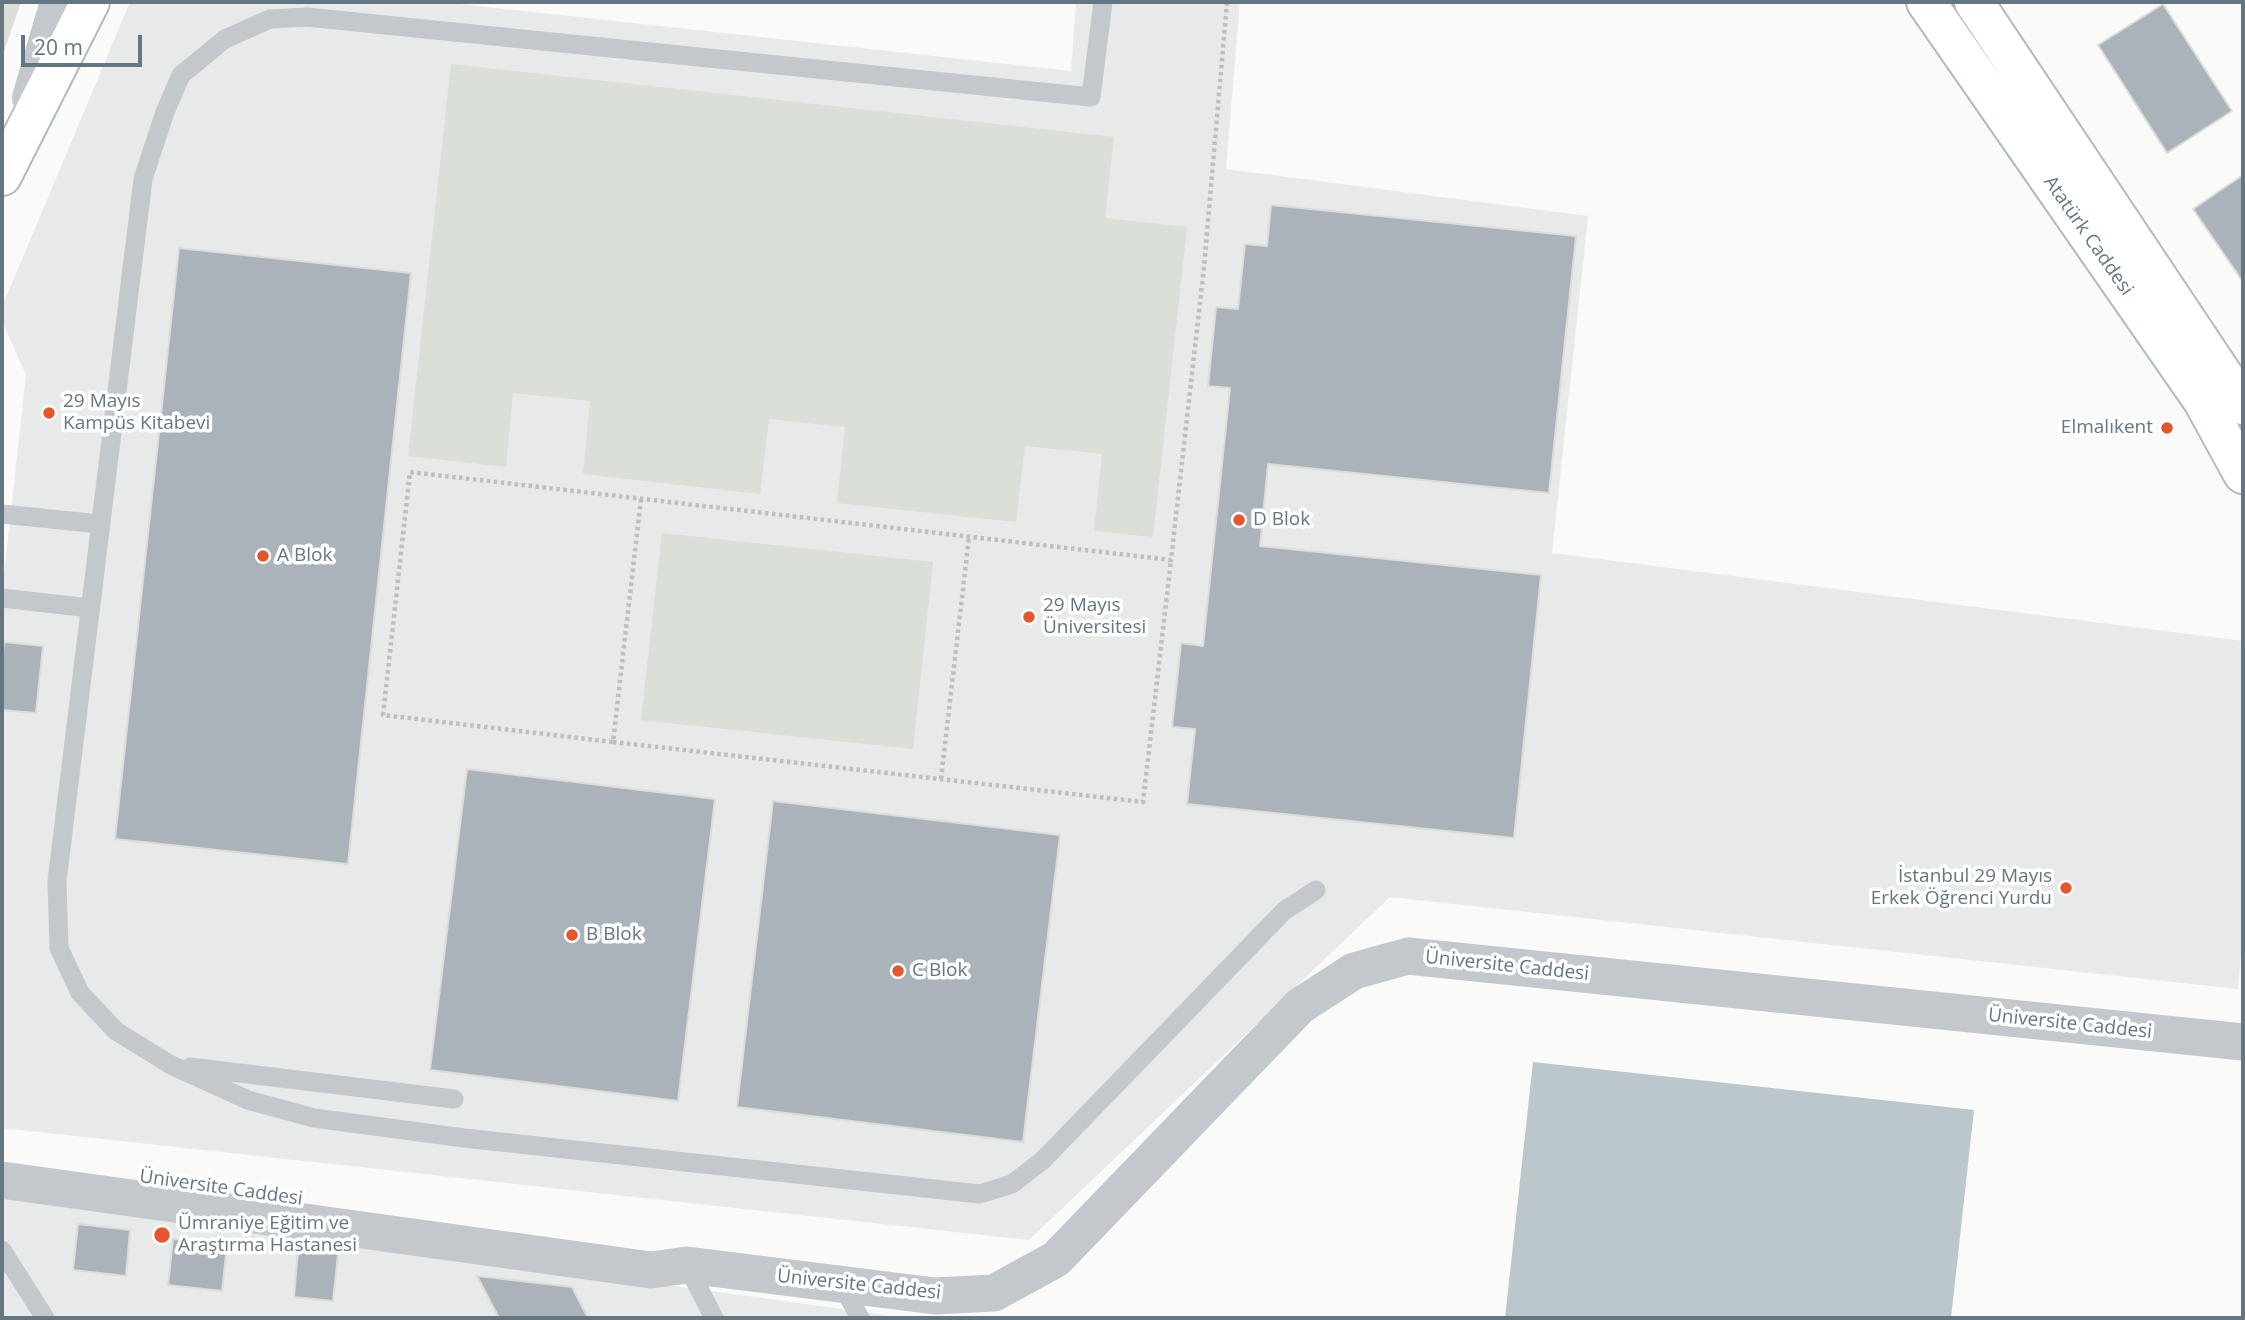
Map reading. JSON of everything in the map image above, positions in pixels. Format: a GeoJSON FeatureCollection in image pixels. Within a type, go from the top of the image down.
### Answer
{"type":"FeatureCollection","features":[{"type":"Feature","properties":{"kind":"main road"},"geometry":{"type":"LineString","coordinates":[[2,176],[90,2]]}},
{"type":"Feature","properties":{"kind":"main road","name":"Atatürk Caddesi"},"geometry":{"type":"LineString","coordinates":[[1926,2],[2203,401],[2243,474]]}},
{"type":"Feature","properties":{"kind":"main road","name":"Atatürk Caddesi"},"geometry":{"type":"LineString","coordinates":[[1974,2],[2243,405]]}},
{"type":"Feature","properties":{"kind":"street"},"geometry":{"type":"LineString","coordinates":[[19,140],[59,2]]}},
{"type":"Feature","properties":{"kind":"street","name":"Üniversite Caddesi"},"geometry":{"type":"LineString","coordinates":[[2,1180],[651,1270],[687,1265],[935,1296],[994,1293],[1056,1259],[1300,1006],[1354,971],[1408,956],[2243,1042]]}},
{"type":"Feature","properties":{"kind":"street","name":"Üniversite Caddesi"},"geometry":{"type":"LineString","coordinates":[[2,1158],[234,1188],[656,1252],[687,1265]]}},
{"type":"Feature","properties":{"kind":"lane"},"geometry":{"type":"LineString","coordinates":[[1102,2],[1091,97],[307,17],[270,19],[225,39],[181,75],[165,112],[143,179],[57,881],[59,948],[80,993],[116,1031],[171,1065],[248,1100],[314,1118],[477,1140],[980,1194],[1012,1184],[1042,1161],[1284,911],[1316,890]]}},
{"type":"Feature","properties":{"kind":"lane"},"geometry":{"type":"LineString","coordinates":[[2,514],[100,524]]}},
{"type":"Feature","properties":{"kind":"lane"},"geometry":{"type":"LineString","coordinates":[[2,598],[90,608]]}},
{"type":"Feature","properties":{"kind":"lane"},"geometry":{"type":"LineString","coordinates":[[171,1065],[454,1099]]}},
{"type":"Feature","properties":{"kind":"lane"},"geometry":{"type":"LineString","coordinates":[[2,1250],[45,1318]]}},
{"type":"Feature","properties":{"kind":"lane"},"geometry":{"type":"LineString","coordinates":[[687,1265],[714,1318]]}},
{"type":"Feature","properties":{"kind":"lane"},"geometry":{"type":"LineString","coordinates":[[842,1285],[860,1318]]}},
{"type":"Feature","properties":{"kind":"path"},"geometry":{"type":"LineString","coordinates":[[1171,559],[410,472],[383,715],[1143,802],[1171,559],[1204,267],[1227,2]]}},
{"type":"Feature","properties":{"kind":"path"},"geometry":{"type":"LineString","coordinates":[[613,741],[641,499]]}},
{"type":"Feature","properties":{"kind":"path"},"geometry":{"type":"LineString","coordinates":[[941,779],[969,537]]}},
{"type":"Feature","properties":{"kind":"shaded area"},"geometry":{"type":"Polygon","coordinates":[[[2,2],[21,2],[2,57],[2,2]]]}},
{"type":"Feature","properties":{"kind":"shaded area","name":"29 Mayıs Üniversitesi"},"geometry":{"type":"Polygon","coordinates":[[[130,2],[441,2],[1071,71],[1076,2],[1240,2],[1226,169],[1588,216],[1552,553],[2243,641],[2243,929],[2238,989],[1390,897],[1029,1240],[2,1128],[2,593],[26,375],[2,321],[2,307],[130,2]]]}},
{"type":"Feature","properties":{"kind":"shaded area"},"geometry":{"type":"Polygon","coordinates":[[[451,64],[1114,137],[1105,218],[1187,227],[1153,537],[1094,531],[1102,454],[1025,446],[1016,522],[837,503],[845,427],[769,419],[760,494],[583,474],[590,401],[513,393],[506,467],[408,456],[451,64]]]}},
{"type":"Feature","properties":{"kind":"shaded area"},"geometry":{"type":"Polygon","coordinates":[[[662,533],[933,562],[913,749],[641,720],[662,533]]]}},
{"type":"Feature","properties":{"kind":"shaded area"},"geometry":{"type":"Polygon","coordinates":[[[1533,1062],[1974,1110],[1951,1318],[1505,1318],[1533,1062]]]}},
{"type":"Feature","properties":{"kind":"shaded area","name":"Ümraniye Eğitim ve Araştırma Hastanesi"},"geometry":{"type":"Polygon","coordinates":[[[2,1192],[474,1258],[906,1318],[2,1318],[2,1192]]]}},
{"type":"Feature","properties":{"kind":"building"},"geometry":{"type":"Polygon","coordinates":[[[2163,4],[2232,111],[2167,153],[2098,45],[2163,4]]]}},
{"type":"Feature","properties":{"kind":"building"},"geometry":{"type":"Polygon","coordinates":[[[2243,175],[2243,282],[2193,209],[2243,175]]]}},
{"type":"Feature","properties":{"kind":"building","name":"D Blok"},"geometry":{"type":"Polygon","coordinates":[[[1271,205],[1576,236],[1549,493],[1268,464],[1260,546],[1541,575],[1514,838],[1187,804],[1195,729],[1172,727],[1181,643],[1203,646],[1230,388],[1208,386],[1216,307],[1238,309],[1245,244],[1267,246],[1271,205]]]}},
{"type":"Feature","properties":{"kind":"building","name":"A Blok"},"geometry":{"type":"Polygon","coordinates":[[[179,248],[411,273],[348,864],[115,839],[179,248]]]}},
{"type":"Feature","properties":{"kind":"building"},"geometry":{"type":"Polygon","coordinates":[[[4,642],[43,646],[36,713],[2,710],[4,642]]]}},
{"type":"Feature","properties":{"kind":"building","name":"B Blok"},"geometry":{"type":"Polygon","coordinates":[[[467,769],[715,799],[678,1101],[430,1070],[467,769]]]}},
{"type":"Feature","properties":{"kind":"building","name":"C Blok"},"geometry":{"type":"Polygon","coordinates":[[[773,801],[1060,835],[1023,1142],[737,1107],[773,801]]]}},
{"type":"Feature","properties":{"kind":"building"},"geometry":{"type":"Polygon","coordinates":[[[78,1224],[130,1230],[126,1276],[73,1270],[78,1224]]]}},
{"type":"Feature","properties":{"kind":"building"},"geometry":{"type":"Polygon","coordinates":[[[173,1239],[227,1245],[222,1291],[168,1285],[173,1239]]]}},
{"type":"Feature","properties":{"kind":"building"},"geometry":{"type":"Polygon","coordinates":[[[298,1251],[338,1254],[333,1301],[294,1297],[298,1251]]]}},
{"type":"Feature","properties":{"kind":"building"},"geometry":{"type":"Polygon","coordinates":[[[477,1276],[572,1287],[588,1318],[499,1318],[477,1276]]]}},
{"type":"Feature","properties":{"kind":"place","name":"29 Mayıs Kampüs Kitabevi"},"geometry":{"type":"Point","coordinates":[49,413]}},
{"type":"Feature","properties":{"kind":"place","name":"Elmalıkent"},"geometry":{"type":"Point","coordinates":[2167,428]}},
{"type":"Feature","properties":{"kind":"place","name":"D Blok"},"geometry":{"type":"Point","coordinates":[1239,520]}},
{"type":"Feature","properties":{"kind":"place","name":"A Blok"},"geometry":{"type":"Point","coordinates":[263,556]}},
{"type":"Feature","properties":{"kind":"place","name":"29 Mayıs Üniversitesi"},"geometry":{"type":"Point","coordinates":[1029,617]}},
{"type":"Feature","properties":{"kind":"place","name":"İstanbul 29 Mayıs Erkek Öğrenci Yurdu"},"geometry":{"type":"Point","coordinates":[2066,888]}},
{"type":"Feature","properties":{"kind":"place","name":"B Blok"},"geometry":{"type":"Point","coordinates":[572,935]}},
{"type":"Feature","properties":{"kind":"place","name":"C Blok"},"geometry":{"type":"Point","coordinates":[898,971]}},
{"type":"Feature","properties":{"kind":"place","name":"Ümraniye Eğitim ve Araştırma Hastanesi"},"geometry":{"type":"Point","coordinates":[162,1235]}}]}
